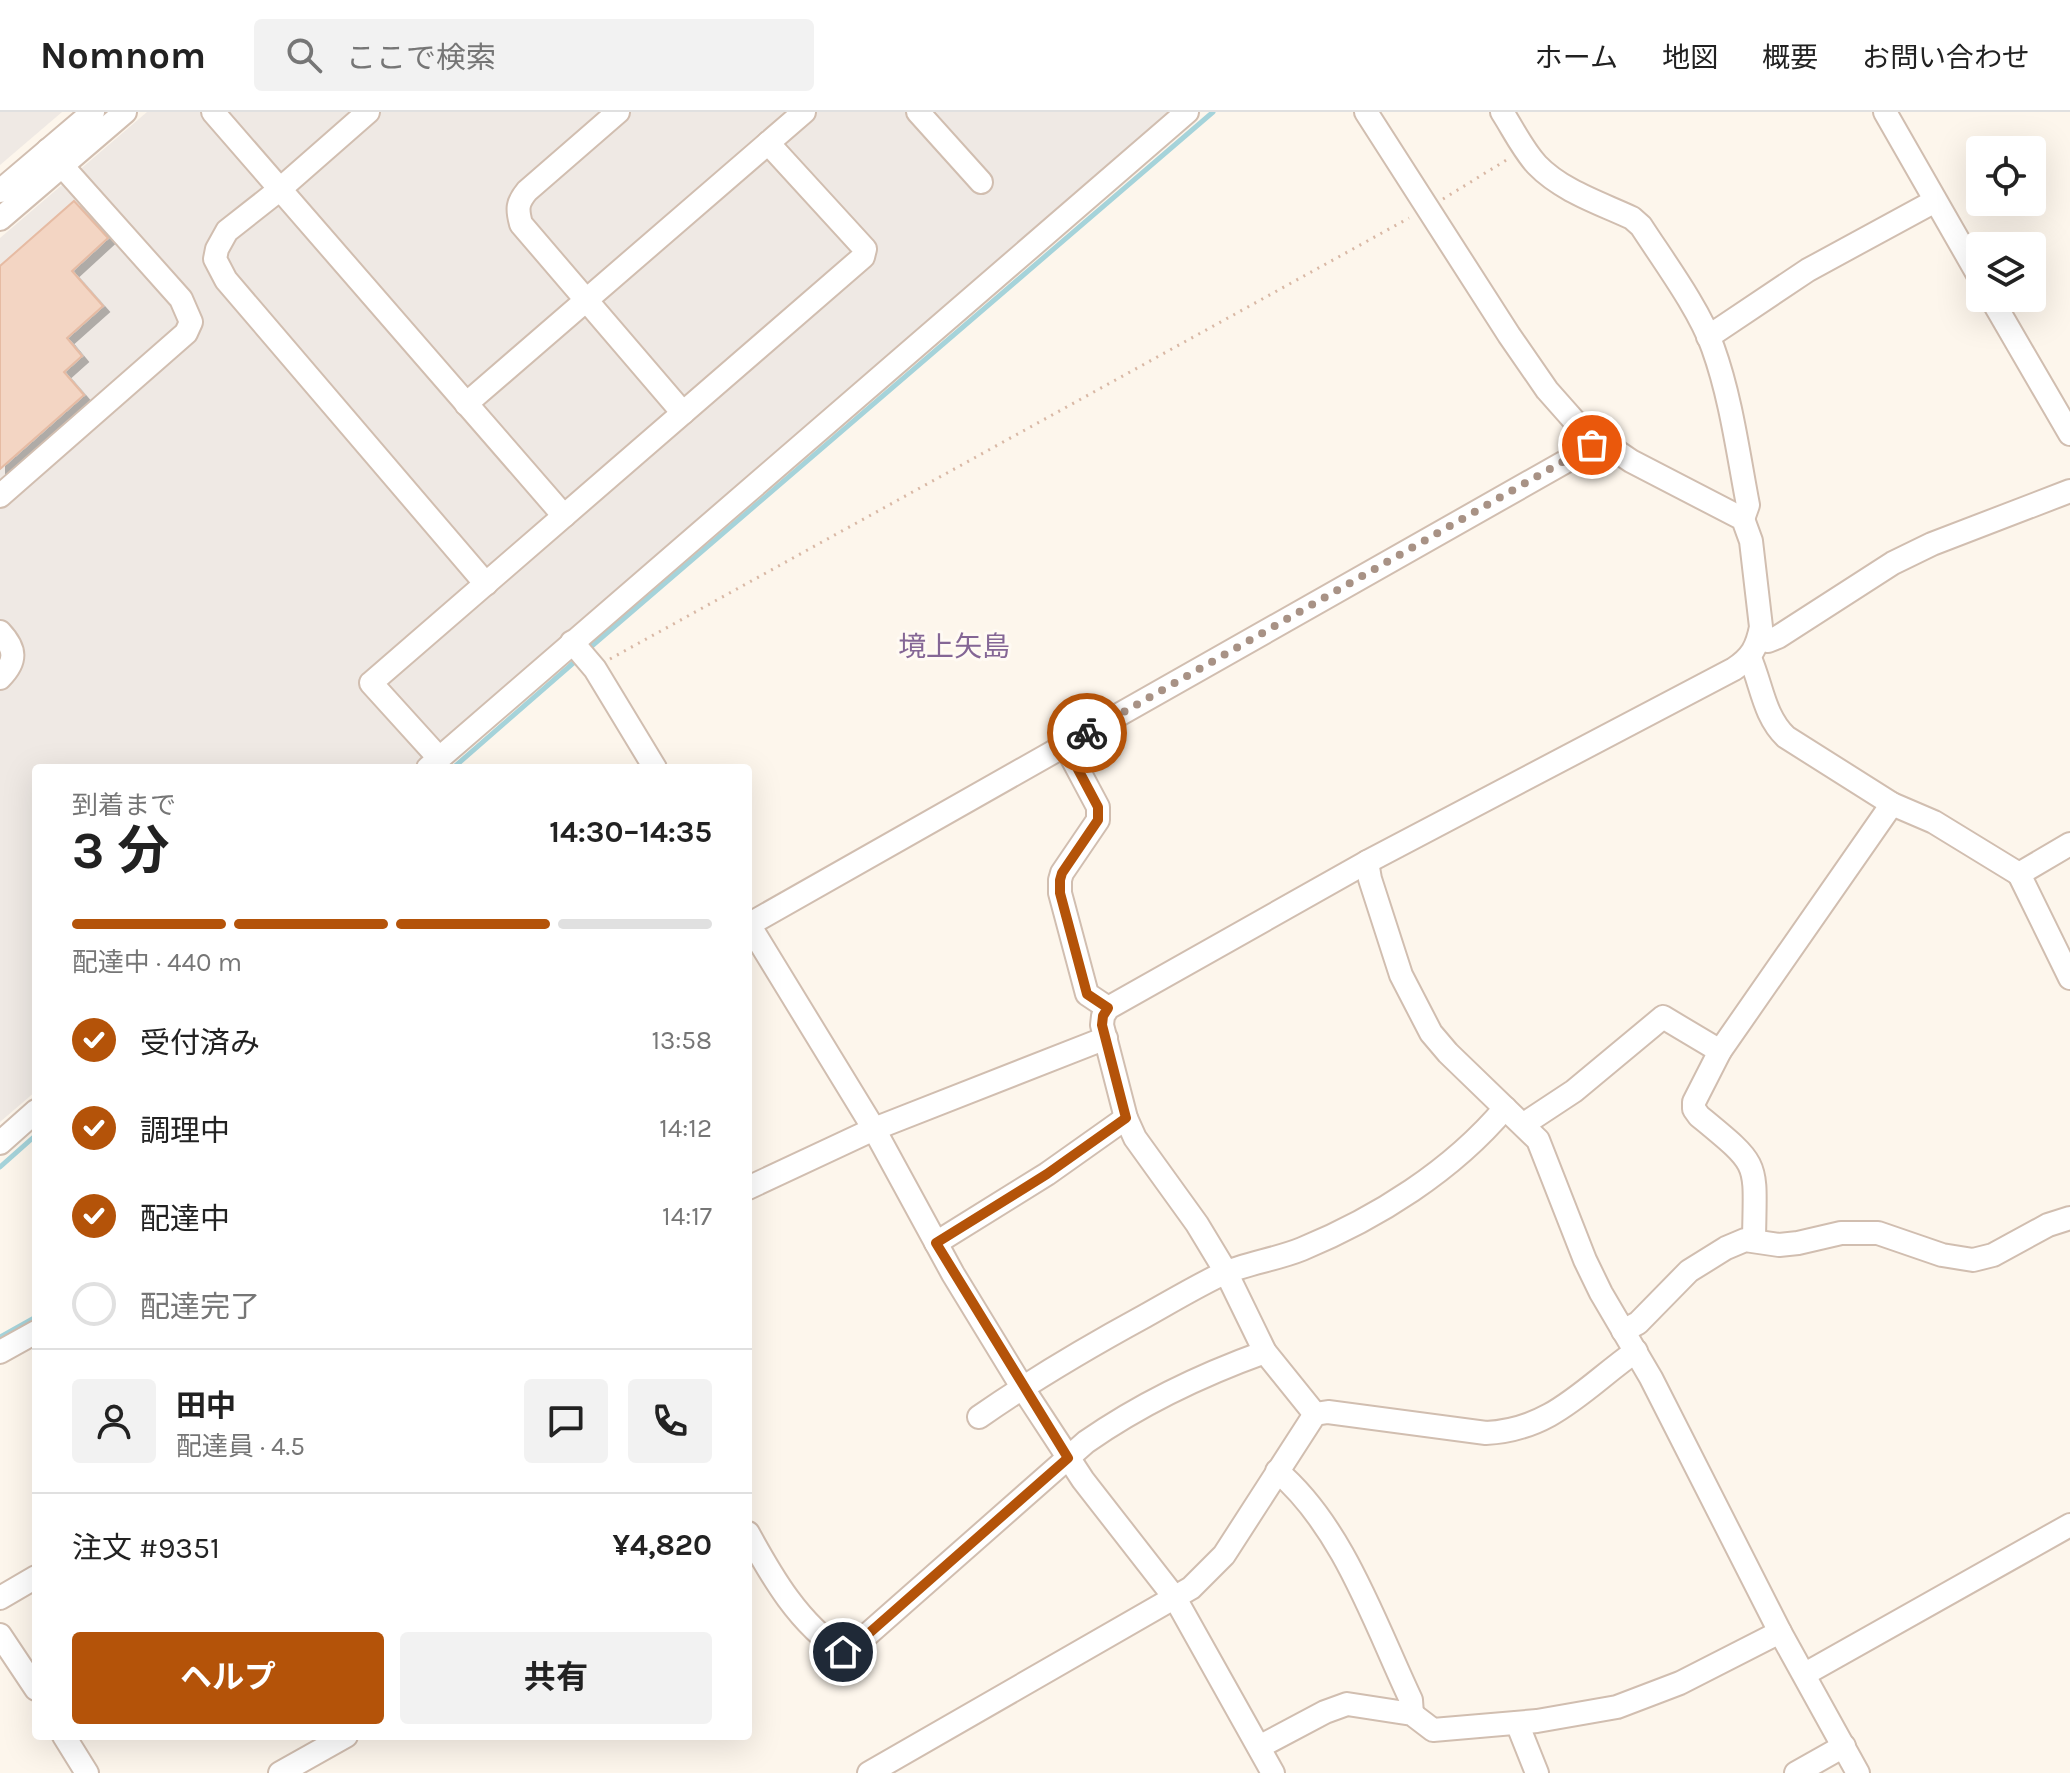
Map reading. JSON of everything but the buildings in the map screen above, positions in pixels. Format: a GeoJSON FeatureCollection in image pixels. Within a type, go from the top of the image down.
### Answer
{"type":"FeatureCollection","features":[{"type":"Feature","properties":{"kind":"street"},"geometry":{"type":"LineString","coordinates":[[0,219],[93,112]]}},
{"type":"Feature","properties":{"kind":"street"},"geometry":{"type":"LineString","coordinates":[[0,191],[125,112]]}},
{"type":"Feature","properties":{"kind":"street"},"geometry":{"type":"LineString","coordinates":[[213,112],[564,516]]}},
{"type":"Feature","properties":{"kind":"street"},"geometry":{"type":"LineString","coordinates":[[368,112],[227,231],[215,259],[226,280],[486,584]]}},
{"type":"Feature","properties":{"kind":"street"},"geometry":{"type":"LineString","coordinates":[[618,112],[518,202],[521,224],[683,413]]}},
{"type":"Feature","properties":{"kind":"street"},"geometry":{"type":"LineString","coordinates":[[466,404],[804,112]]}},
{"type":"Feature","properties":{"kind":"street"},"geometry":{"type":"LineString","coordinates":[[918,112],[981,182]]}},
{"type":"Feature","properties":{"kind":"street"},"geometry":{"type":"LineString","coordinates":[[768,143],[865,249],[863,257],[371,683],[434,763],[1187,112]]}},
{"type":"Feature","properties":{"kind":"street"},"geometry":{"type":"LineString","coordinates":[[1366,112],[1547,390],[1578,425],[1631,461],[1743,519]]}},
{"type":"Feature","properties":{"kind":"street"},"geometry":{"type":"LineString","coordinates":[[1885,112],[1966,254]]}},
{"type":"Feature","properties":{"kind":"street"},"geometry":{"type":"LineString","coordinates":[[1507,114],[1525,149],[1551,178],[1632,218],[1641,226],[1708,337],[1730,409],[1748,505],[1743,519],[1751,541],[1761,610],[1754,649],[1765,706],[1776,727],[1786,737],[1892,804],[1934,822],[2019,874],[2070,978]]}},
{"type":"Feature","properties":{"kind":"street"},"geometry":{"type":"LineString","coordinates":[[0,496],[186,333],[191,322],[181,299],[56,158]]}},
{"type":"Feature","properties":{"kind":"street"},"geometry":{"type":"LineString","coordinates":[[1708,337],[1808,270],[1935,201]]}},
{"type":"Feature","properties":{"kind":"street"},"geometry":{"type":"LineString","coordinates":[[1999,312],[2070,434]]}},
{"type":"Feature","properties":{"kind":"street"},"geometry":{"type":"LineString","coordinates":[[752,922],[1586,450],[1596,439]]}},
{"type":"Feature","properties":{"kind":"street"},"geometry":{"type":"LineString","coordinates":[[1315,1414],[1265,1352],[1226,1272],[1197,1224],[1152,1164],[1126,1118],[1102,1025],[1108,1008],[1778,637],[1855,586],[1932,544],[2070,491]]}},
{"type":"Feature","properties":{"kind":"street"},"geometry":{"type":"LineString","coordinates":[[0,632],[14,654],[11,666],[0,678]]}},
{"type":"Feature","properties":{"kind":"street"},"geometry":{"type":"LineString","coordinates":[[572,642],[595,669],[653,764]]}},
{"type":"Feature","properties":{"kind":"street"},"geometry":{"type":"LineString","coordinates":[[1065,745],[1092,792],[1098,807],[1098,820],[1062,873],[1060,893],[1087,994],[1108,1008]]}},
{"type":"Feature","properties":{"kind":"street"},"geometry":{"type":"LineString","coordinates":[[1754,1240],[1757,1208],[1754,1171],[1741,1151],[1694,1109],[1700,1086],[1720,1051],[1892,804]]}},
{"type":"Feature","properties":{"kind":"street"},"geometry":{"type":"LineString","coordinates":[[2019,874],[2070,844]]}},
{"type":"Feature","properties":{"kind":"street"},"geometry":{"type":"LineString","coordinates":[[1367,862],[1401,975],[1421,1015],[1448,1053],[1538,1140],[1585,1260],[1636,1351],[1780,1632],[1858,1773]]}},
{"type":"Feature","properties":{"kind":"street"},"geometry":{"type":"LineString","coordinates":[[752,931],[874,1129],[936,1243],[1022,1387],[1068,1458],[1175,1598],[1273,1773]]}},
{"type":"Feature","properties":{"kind":"street"},"geometry":{"type":"LineString","coordinates":[[1524,1124],[1574,1091],[1655,1020],[1663,1017],[1720,1051]]}},
{"type":"Feature","properties":{"kind":"street"},"geometry":{"type":"LineString","coordinates":[[752,1186],[874,1129],[1106,1038]]}},
{"type":"Feature","properties":{"kind":"street"},"geometry":{"type":"LineString","coordinates":[[979,1417],[1022,1387],[1117,1331],[1226,1272],[1300,1250],[1351,1227],[1405,1196],[1490,1127],[1505,1108]]}},
{"type":"Feature","properties":{"kind":"street"},"geometry":{"type":"LineString","coordinates":[[0,1143],[32,1115]]}},
{"type":"Feature","properties":{"kind":"street"},"geometry":{"type":"LineString","coordinates":[[936,1243],[1047,1174],[1126,1118]]}},
{"type":"Feature","properties":{"kind":"street"},"geometry":{"type":"LineString","coordinates":[[1623,1331],[1638,1323],[1689,1271],[1735,1243],[1754,1240],[1779,1245],[1841,1233],[1878,1233],[1942,1255],[1973,1260],[1993,1255],[2048,1225],[2070,1218]]}},
{"type":"Feature","properties":{"kind":"street"},"geometry":{"type":"LineString","coordinates":[[0,1352],[32,1334]]}},
{"type":"Feature","properties":{"kind":"street"},"geometry":{"type":"LineString","coordinates":[[869,1773],[1191,1588],[1224,1555],[1315,1414],[1328,1412],[1486,1433],[1507,1432],[1562,1409],[1636,1351]]}},
{"type":"Feature","properties":{"kind":"street"},"geometry":{"type":"LineString","coordinates":[[752,1540],[773,1578],[798,1610],[824,1638],[843,1652],[859,1642],[1068,1458],[1124,1415],[1180,1385],[1265,1352]]}},
{"type":"Feature","properties":{"kind":"street"},"geometry":{"type":"LineString","coordinates":[[1277,1471],[1316,1513],[1345,1559],[1411,1700],[1412,1714]]}},
{"type":"Feature","properties":{"kind":"street"},"geometry":{"type":"LineString","coordinates":[[1805,1674],[2070,1525]]}},
{"type":"Feature","properties":{"kind":"street"},"geometry":{"type":"LineString","coordinates":[[0,1598],[32,1579]]}},
{"type":"Feature","properties":{"kind":"street"},"geometry":{"type":"LineString","coordinates":[[1259,1747],[1325,1712],[1347,1704],[1412,1714],[1433,1730],[1517,1723],[1600,1711],[1645,1698],[1780,1632]]}},
{"type":"Feature","properties":{"kind":"street"},"geometry":{"type":"LineString","coordinates":[[0,1635],[32,1683]]}},
{"type":"Feature","properties":{"kind":"street"},"geometry":{"type":"LineString","coordinates":[[1517,1723],[1537,1773]]}},
{"type":"Feature","properties":{"kind":"street"},"geometry":{"type":"LineString","coordinates":[[66,1740],[87,1773]]}},
{"type":"Feature","properties":{"kind":"street"},"geometry":{"type":"LineString","coordinates":[[280,1773],[339,1740]]}},
{"type":"Feature","properties":{"kind":"street"},"geometry":{"type":"LineString","coordinates":[[1796,1773],[1844,1746]]}},
{"type":"Feature","properties":{"kind":"path"},"geometry":{"type":"LineString","coordinates":[[595,669],[1427,208],[1525,149]]}},
{"type":"Feature","properties":{"kind":"shaded area"},"geometry":{"type":"Polygon","coordinates":[[[0,112],[62,112],[0,165],[0,112]]]}},
{"type":"Feature","properties":{"kind":"shaded area"},"geometry":{"type":"Polygon","coordinates":[[[147,112],[1168,112],[415,764],[32,764],[32,1094],[0,1122],[0,238],[147,112]]]}},
{"type":"Feature","properties":{"kind":"waterway"},"geometry":{"type":"LineString","coordinates":[[586,651],[1213,112]]}},
{"type":"Feature","properties":{"kind":"waterway"},"geometry":{"type":"LineString","coordinates":[[458,764],[579,658]]}},
{"type":"Feature","properties":{"kind":"waterway"},"geometry":{"type":"LineString","coordinates":[[0,1167],[32,1139]]}},
{"type":"Feature","properties":{"kind":"waterway"},"geometry":{"type":"LineString","coordinates":[[0,1337],[32,1319]]}},
{"type":"Feature","properties":{"kind":"way so far"},"geometry":{"type":"LineString","coordinates":[[1087,733],[1592,445]]}},
{"type":"Feature","properties":{"kind":"district","name":"境上矢島"},"geometry":{"type":"Point","coordinates":[954,646]}},
{"type":"Feature","properties":{"kind":"route"},"geometry":{"type":"LineString","coordinates":[[843,1652],[851,1649],[1068,1458],[936,1243],[1047,1174],[1126,1118],[1102,1025],[1108,1008],[1087,994],[1060,893],[1062,873],[1098,820],[1098,807],[1092,792],[1065,745],[1087,733]]}}]}
